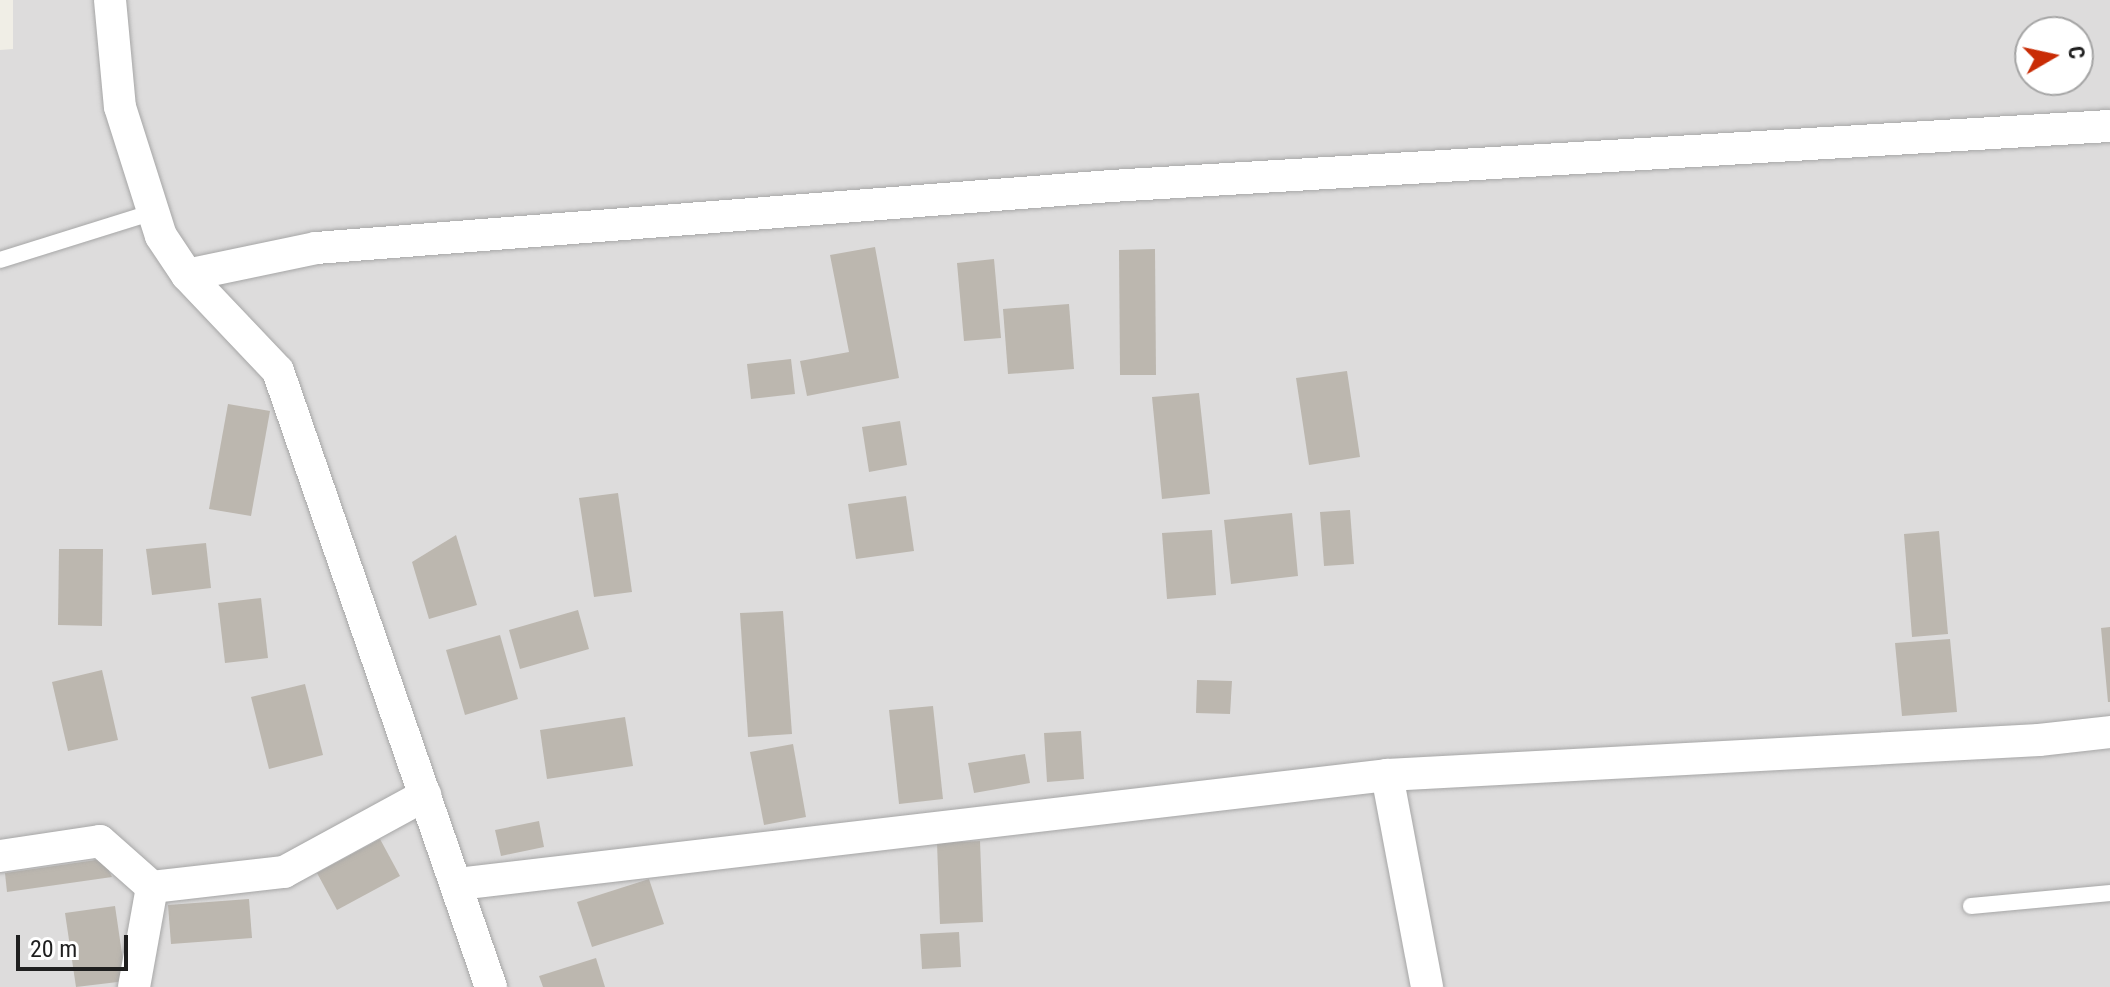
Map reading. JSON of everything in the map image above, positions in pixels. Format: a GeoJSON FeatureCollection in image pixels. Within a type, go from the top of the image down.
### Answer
{"type":"FeatureCollection","features":[{"type":"Feature","properties":{"kind":"street"},"geometry":{"type":"LineString","coordinates":[[110,0],[120,107],[161,236],[187,275],[278,371],[458,884],[491,987]]}},
{"type":"Feature","properties":{"kind":"street"},"geometry":{"type":"LineString","coordinates":[[187,275],[316,248],[1079,188],[2110,126]]}},
{"type":"Feature","properties":{"kind":"street"},"geometry":{"type":"LineString","coordinates":[[458,884],[1387,775],[2039,740],[2110,732]]}},
{"type":"Feature","properties":{"kind":"street"},"geometry":{"type":"LineString","coordinates":[[1387,775],[1427,987]]}},
{"type":"Feature","properties":{"kind":"street"},"geometry":{"type":"LineString","coordinates":[[0,856],[100,841],[152,887],[284,872],[425,795]]}},
{"type":"Feature","properties":{"kind":"street"},"geometry":{"type":"LineString","coordinates":[[134,987],[152,887]]}},
{"type":"Feature","properties":{"kind":"lane"},"geometry":{"type":"LineString","coordinates":[[0,260],[153,212]]}},
{"type":"Feature","properties":{"kind":"lane"},"geometry":{"type":"LineString","coordinates":[[1971,906],[2110,893]]}},
{"type":"Feature","properties":{"kind":"shaded area"},"geometry":{"type":"Polygon","coordinates":[[[13,0],[2110,0],[2110,987],[0,987],[0,50],[13,49],[13,0]]]}},
{"type":"Feature","properties":{"kind":"building"},"geometry":{"type":"Polygon","coordinates":[[[875,247],[899,378],[807,396],[800,361],[849,352],[830,255],[875,247]]]}},
{"type":"Feature","properties":{"kind":"building"},"geometry":{"type":"Polygon","coordinates":[[[1155,249],[1156,375],[1120,375],[1119,250],[1155,249]]]}},
{"type":"Feature","properties":{"kind":"building"},"geometry":{"type":"Polygon","coordinates":[[[994,259],[1001,338],[964,341],[957,263],[994,259]]]}},
{"type":"Feature","properties":{"kind":"building"},"geometry":{"type":"Polygon","coordinates":[[[1069,304],[1074,369],[1008,374],[1003,309],[1069,304]]]}},
{"type":"Feature","properties":{"kind":"building"},"geometry":{"type":"Polygon","coordinates":[[[791,359],[795,394],[751,399],[747,364],[791,359]]]}},
{"type":"Feature","properties":{"kind":"building"},"geometry":{"type":"Polygon","coordinates":[[[1347,371],[1360,457],[1309,465],[1296,378],[1347,371]]]}},
{"type":"Feature","properties":{"kind":"building"},"geometry":{"type":"Polygon","coordinates":[[[1199,393],[1210,494],[1162,499],[1152,397],[1199,393]]]}},
{"type":"Feature","properties":{"kind":"building"},"geometry":{"type":"Polygon","coordinates":[[[228,404],[270,411],[251,516],[209,509],[228,404]]]}},
{"type":"Feature","properties":{"kind":"building"},"geometry":{"type":"Polygon","coordinates":[[[900,421],[907,465],[869,472],[862,427],[900,421]]]}},
{"type":"Feature","properties":{"kind":"building"},"geometry":{"type":"Polygon","coordinates":[[[618,493],[632,592],[594,597],[579,498],[618,493]]]}},
{"type":"Feature","properties":{"kind":"building"},"geometry":{"type":"Polygon","coordinates":[[[906,496],[914,551],[856,559],[848,504],[906,496]]]}},
{"type":"Feature","properties":{"kind":"building"},"geometry":{"type":"Polygon","coordinates":[[[1350,510],[1354,564],[1324,566],[1320,512],[1350,510]]]}},
{"type":"Feature","properties":{"kind":"building"},"geometry":{"type":"Polygon","coordinates":[[[1292,513],[1298,576],[1231,584],[1224,520],[1292,513]]]}},
{"type":"Feature","properties":{"kind":"building"},"geometry":{"type":"Polygon","coordinates":[[[1212,530],[1216,595],[1167,599],[1162,533],[1212,530]]]}},
{"type":"Feature","properties":{"kind":"building"},"geometry":{"type":"Polygon","coordinates":[[[1939,531],[1948,634],[1912,637],[1904,534],[1939,531]]]}},
{"type":"Feature","properties":{"kind":"building"},"geometry":{"type":"Polygon","coordinates":[[[456,535],[477,605],[429,619],[412,562],[456,535]]]}},
{"type":"Feature","properties":{"kind":"building"},"geometry":{"type":"Polygon","coordinates":[[[206,543],[211,588],[152,595],[146,549],[206,543]]]}},
{"type":"Feature","properties":{"kind":"building"},"geometry":{"type":"Polygon","coordinates":[[[59,549],[103,549],[102,626],[58,625],[59,549]]]}},
{"type":"Feature","properties":{"kind":"building"},"geometry":{"type":"Polygon","coordinates":[[[261,598],[268,658],[225,663],[218,603],[261,598]]]}},
{"type":"Feature","properties":{"kind":"building"},"geometry":{"type":"Polygon","coordinates":[[[578,610],[589,649],[520,669],[509,630],[578,610]]]}},
{"type":"Feature","properties":{"kind":"building"},"geometry":{"type":"Polygon","coordinates":[[[783,611],[792,734],[748,737],[740,613],[783,611]]]}},
{"type":"Feature","properties":{"kind":"building"},"geometry":{"type":"Polygon","coordinates":[[[2110,627],[2110,702],[2108,702],[2101,628],[2110,627]]]}},
{"type":"Feature","properties":{"kind":"building"},"geometry":{"type":"Polygon","coordinates":[[[500,635],[518,699],[465,715],[446,650],[500,635]]]}},
{"type":"Feature","properties":{"kind":"building"},"geometry":{"type":"Polygon","coordinates":[[[1950,639],[1957,712],[1902,716],[1895,643],[1950,639]]]}},
{"type":"Feature","properties":{"kind":"building"},"geometry":{"type":"Polygon","coordinates":[[[102,670],[118,740],[68,751],[52,682],[102,670]]]}},
{"type":"Feature","properties":{"kind":"building"},"geometry":{"type":"Polygon","coordinates":[[[1197,680],[1232,681],[1230,714],[1196,713],[1197,680]]]}},
{"type":"Feature","properties":{"kind":"building"},"geometry":{"type":"Polygon","coordinates":[[[305,684],[323,755],[269,769],[251,697],[305,684]]]}},
{"type":"Feature","properties":{"kind":"building"},"geometry":{"type":"Polygon","coordinates":[[[933,706],[943,799],[899,804],[889,710],[933,706]]]}},
{"type":"Feature","properties":{"kind":"building"},"geometry":{"type":"Polygon","coordinates":[[[625,717],[633,766],[547,779],[540,730],[625,717]]]}},
{"type":"Feature","properties":{"kind":"building"},"geometry":{"type":"Polygon","coordinates":[[[1081,731],[1084,779],[1047,782],[1044,733],[1081,731]]]}},
{"type":"Feature","properties":{"kind":"building"},"geometry":{"type":"Polygon","coordinates":[[[793,744],[806,817],[764,825],[750,752],[793,744]]]}},
{"type":"Feature","properties":{"kind":"building"},"geometry":{"type":"Polygon","coordinates":[[[1025,754],[1030,783],[974,793],[968,763],[1025,754]]]}},
{"type":"Feature","properties":{"kind":"building"},"geometry":{"type":"Polygon","coordinates":[[[539,821],[544,847],[501,856],[495,830],[539,821]]]}},
{"type":"Feature","properties":{"kind":"building"},"geometry":{"type":"Polygon","coordinates":[[[380,839],[400,876],[337,910],[317,873],[380,839]]]}},
{"type":"Feature","properties":{"kind":"building"},"geometry":{"type":"Polygon","coordinates":[[[980,841],[983,922],[940,924],[937,843],[980,841]]]}},
{"type":"Feature","properties":{"kind":"building"},"geometry":{"type":"Polygon","coordinates":[[[103,859],[112,877],[7,892],[5,873],[103,859]]]}},
{"type":"Feature","properties":{"kind":"building"},"geometry":{"type":"Polygon","coordinates":[[[649,879],[664,924],[592,947],[577,902],[649,879]]]}},
{"type":"Feature","properties":{"kind":"building"},"geometry":{"type":"Polygon","coordinates":[[[249,899],[252,938],[171,944],[168,905],[249,899]]]}},
{"type":"Feature","properties":{"kind":"building"},"geometry":{"type":"Polygon","coordinates":[[[115,906],[126,981],[76,987],[65,913],[115,906]]]}},
{"type":"Feature","properties":{"kind":"building"},"geometry":{"type":"Polygon","coordinates":[[[959,932],[961,967],[922,969],[920,934],[959,932]]]}},
{"type":"Feature","properties":{"kind":"building"},"geometry":{"type":"Polygon","coordinates":[[[596,958],[605,987],[543,987],[539,976],[596,958]]]}}]}
